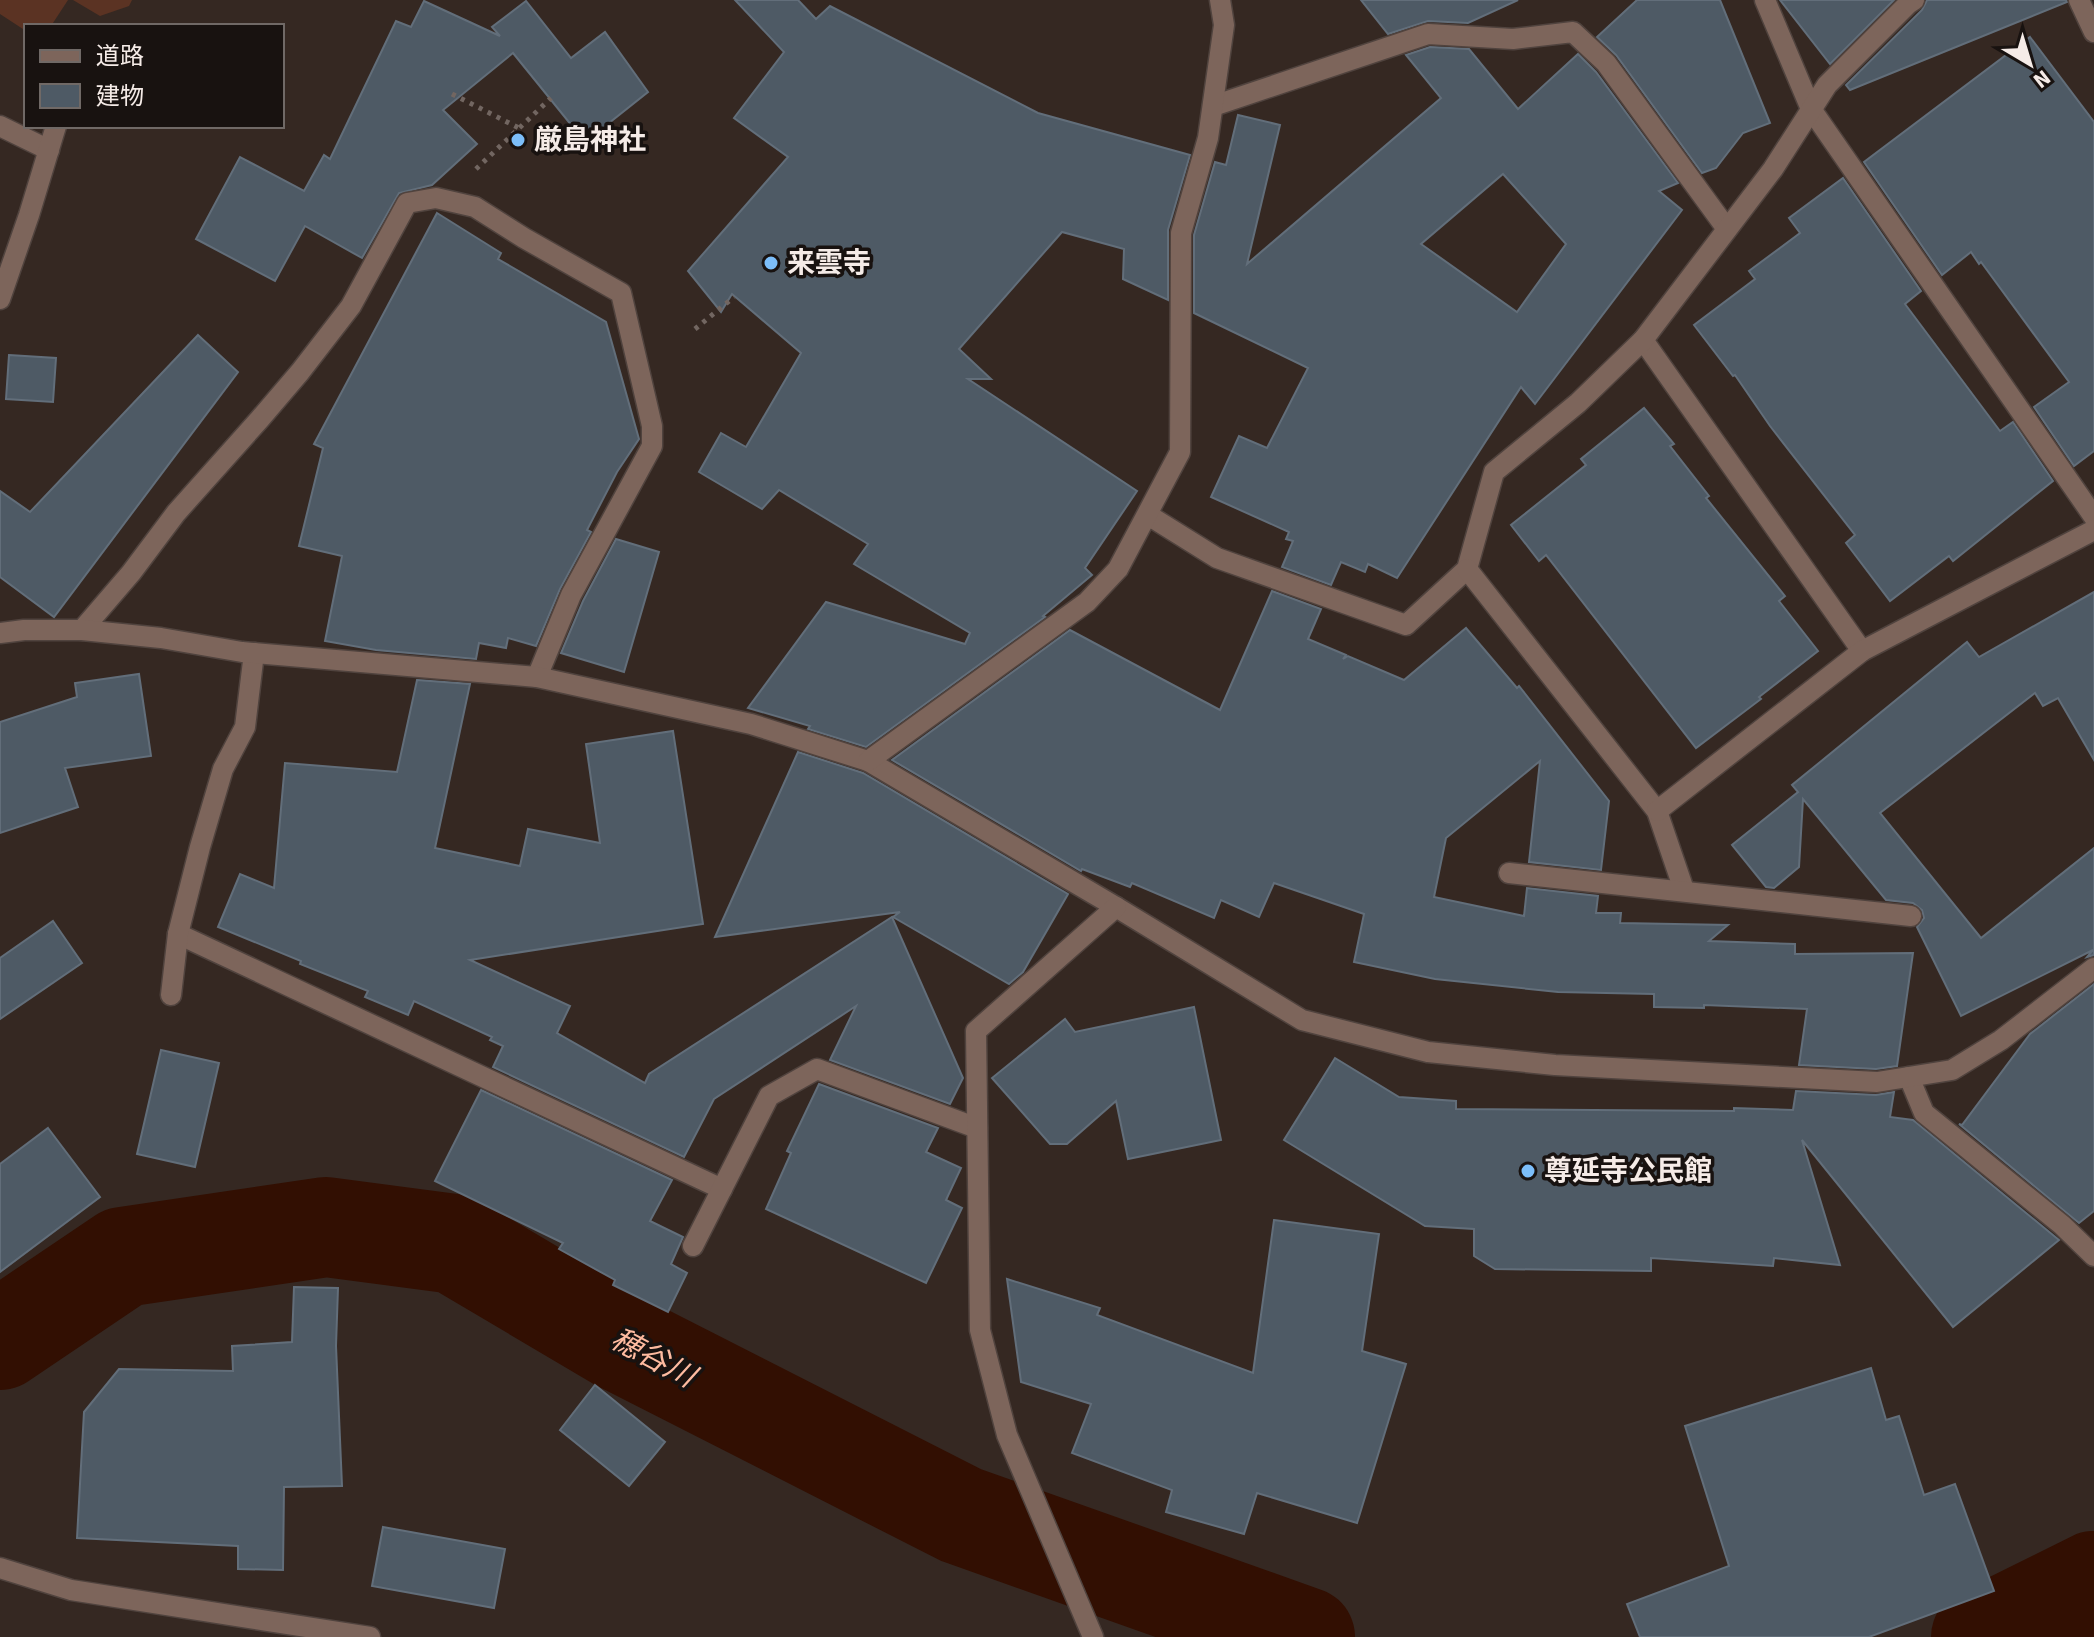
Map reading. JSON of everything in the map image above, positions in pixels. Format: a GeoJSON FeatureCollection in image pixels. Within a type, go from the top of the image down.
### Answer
{"type":"FeatureCollection","features":[{"type":"Feature","properties":{"kind":"street"},"geometry":{"type":"LineString","coordinates":[[868,761],[1087,602],[1118,569],[1180,452],[1181,233],[1208,138],[1224,25],[1220,0]]}},
{"type":"Feature","properties":{"kind":"street"},"geometry":{"type":"LineString","coordinates":[[1765,0],[1811,109],[2094,517]]}},
{"type":"Feature","properties":{"kind":"street"},"geometry":{"type":"LineString","coordinates":[[1148,515],[1217,558],[1406,625],[1467,569],[1494,472],[1578,403],[1643,340],[1773,169],[1827,85],[1914,0]]}},
{"type":"Feature","properties":{"kind":"street"},"geometry":{"type":"LineString","coordinates":[[2079,0],[2094,32]]}},
{"type":"Feature","properties":{"kind":"street"},"geometry":{"type":"LineString","coordinates":[[1213,106],[1428,34],[1513,39],[1573,32],[1606,63],[1727,229]]}},
{"type":"Feature","properties":{"kind":"street"},"geometry":{"type":"LineString","coordinates":[[0,126],[49,150]]}},
{"type":"Feature","properties":{"kind":"street"},"geometry":{"type":"LineString","coordinates":[[0,299],[4,272],[55,128]]}},
{"type":"Feature","properties":{"kind":"street"},"geometry":{"type":"LineString","coordinates":[[82,630],[131,573],[176,513],[300,372],[351,306],[407,203],[436,198],[475,207],[621,293],[652,426],[652,446],[571,595],[537,677]]}},
{"type":"Feature","properties":{"kind":"street"},"geometry":{"type":"LineString","coordinates":[[1643,340],[1862,651]]}},
{"type":"Feature","properties":{"kind":"street"},"geometry":{"type":"LineString","coordinates":[[1657,811],[1862,651],[2094,530]]}},
{"type":"Feature","properties":{"kind":"street"},"geometry":{"type":"LineString","coordinates":[[1467,569],[1657,811],[1684,890]]}},
{"type":"Feature","properties":{"kind":"street"},"geometry":{"type":"LineString","coordinates":[[0,633],[82,630],[161,638],[254,653],[537,677],[751,724],[868,761],[1302,1020],[1428,1052],[1555,1065],[1877,1082],[1952,1070],[2001,1040],[2094,968]]}},
{"type":"Feature","properties":{"kind":"street"},"geometry":{"type":"LineString","coordinates":[[171,995],[178,934],[200,847],[223,769],[245,727],[254,653]]}},
{"type":"Feature","properties":{"kind":"street"},"geometry":{"type":"LineString","coordinates":[[1509,873],[1911,916]]}},
{"type":"Feature","properties":{"kind":"street"},"geometry":{"type":"LineString","coordinates":[[1093,1637],[1007,1435],[980,1330],[976,1031],[1116,907]]}},
{"type":"Feature","properties":{"kind":"street"},"geometry":{"type":"LineString","coordinates":[[178,934],[722,1189]]}},
{"type":"Feature","properties":{"kind":"street"},"geometry":{"type":"LineString","coordinates":[[693,1246],[769,1096],[817,1069],[977,1128]]}},
{"type":"Feature","properties":{"kind":"street"},"geometry":{"type":"LineString","coordinates":[[1909,1077],[1924,1113],[2062,1225],[2094,1256]]}},
{"type":"Feature","properties":{"kind":"street"},"geometry":{"type":"LineString","coordinates":[[0,1568],[71,1590],[370,1637]]}},
{"type":"Feature","properties":{"kind":"path"},"geometry":{"type":"LineString","coordinates":[[452,94],[519,128]]}},
{"type":"Feature","properties":{"kind":"path"},"geometry":{"type":"LineString","coordinates":[[486,158],[551,98]]}},
{"type":"Feature","properties":{"kind":"path"},"geometry":{"type":"LineString","coordinates":[[695,329],[734,297]]}},
{"type":"Feature","properties":{"kind":"shaded area"},"geometry":{"type":"Polygon","coordinates":[[[0,0],[68,0],[52,24],[24,24],[24,30],[0,14],[0,0]]]}},
{"type":"Feature","properties":{"kind":"shaded area"},"geometry":{"type":"Polygon","coordinates":[[[73,0],[132,0],[129,6],[100,16],[73,0]]]}},
{"type":"Feature","properties":{"kind":"building"},"geometry":{"type":"Polygon","coordinates":[[[735,0],[798,0],[816,19],[830,6],[1038,113],[1190,155],[1168,230],[1168,300],[1123,279],[1124,249],[1062,232],[959,349],[991,379],[968,379],[1137,491],[1085,568],[1092,575],[1045,617],[866,747],[748,708],[826,602],[965,644],[970,633],[854,564],[868,544],[779,490],[762,509],[699,472],[721,433],[746,447],[801,353],[732,294],[721,312],[688,271],[788,157],[734,118],[784,52],[735,0]]]}},
{"type":"Feature","properties":{"kind":"building"},"geometry":{"type":"Polygon","coordinates":[[[1361,0],[1518,0],[1468,23],[1428,21],[1388,34],[1361,0]]]}},
{"type":"Feature","properties":{"kind":"building"},"geometry":{"type":"Polygon","coordinates":[[[1637,0],[1720,0],[1770,123],[1743,133],[1716,168],[1702,173],[1616,55],[1597,37],[1637,0]]]}},
{"type":"Feature","properties":{"kind":"building"},"geometry":{"type":"Polygon","coordinates":[[[1780,0],[1894,0],[1830,64],[1780,0]]]}},
{"type":"Feature","properties":{"kind":"building"},"geometry":{"type":"Polygon","coordinates":[[[1927,0],[2067,2],[1850,90],[1846,85],[1922,10],[1927,0]]]}},
{"type":"Feature","properties":{"kind":"building"},"geometry":{"type":"Polygon","coordinates":[[[424,1],[500,36],[492,27],[526,1],[571,58],[605,32],[648,92],[585,142],[513,53],[443,110],[477,144],[432,185],[399,193],[362,258],[305,226],[275,281],[196,239],[240,157],[304,191],[324,155],[330,159],[396,21],[411,27],[424,1]]]}},
{"type":"Feature","properties":{"kind":"building"},"geometry":{"type":"Polygon","coordinates":[[[2030,37],[2094,122],[2094,451],[2074,466],[2034,407],[2069,382],[1971,252],[1942,275],[1864,162],[2030,37]]]}},
{"type":"Feature","properties":{"kind":"building"},"geometry":{"type":"Polygon","coordinates":[[[1430,47],[1469,49],[1518,109],[1578,54],[1596,72],[1678,183],[1659,191],[1682,210],[1535,404],[1521,387],[1397,578],[1368,564],[1365,572],[1341,562],[1331,585],[1282,567],[1293,541],[1286,539],[1289,532],[1211,497],[1239,436],[1267,448],[1308,368],[1194,313],[1194,235],[1215,162],[1226,165],[1238,115],[1280,125],[1247,264],[1441,98],[1406,55],[1430,47]],[[1503,174],[1421,244],[1517,312],[1566,244],[1503,174]]]}},
{"type":"Feature","properties":{"kind":"building"},"geometry":{"type":"Polygon","coordinates":[[[1843,178],[1921,291],[1905,304],[2000,431],[2013,422],[2053,481],[1953,561],[1949,556],[1890,601],[1846,543],[1855,535],[1694,325],[1755,279],[1749,271],[1800,233],[1789,218],[1843,178]]]}},
{"type":"Feature","properties":{"kind":"building"},"geometry":{"type":"Polygon","coordinates":[[[437,213],[501,253],[498,259],[606,322],[639,439],[617,472],[587,530],[591,532],[560,589],[536,646],[508,638],[506,648],[479,643],[476,659],[376,650],[325,641],[342,556],[299,546],[323,448],[314,444],[437,213]]]}},
{"type":"Feature","properties":{"kind":"building"},"geometry":{"type":"Polygon","coordinates":[[[198,335],[238,372],[54,617],[0,577],[0,491],[30,512],[198,335]]]}},
{"type":"Feature","properties":{"kind":"building"},"geometry":{"type":"Polygon","coordinates":[[[9,355],[56,358],[53,402],[6,399],[9,355]]]}},
{"type":"Feature","properties":{"kind":"building"},"geometry":{"type":"Polygon","coordinates":[[[1644,408],[1674,444],[1670,446],[1709,496],[1706,498],[1785,596],[1779,601],[1818,651],[1696,748],[1546,555],[1539,561],[1511,525],[1586,465],[1581,459],[1644,408]]]}},
{"type":"Feature","properties":{"kind":"building"},"geometry":{"type":"Polygon","coordinates":[[[616,539],[659,552],[624,672],[561,653],[583,601],[616,539]]]}},
{"type":"Feature","properties":{"kind":"building"},"geometry":{"type":"Polygon","coordinates":[[[1272,591],[1321,609],[1308,639],[1346,655],[1343,659],[1348,656],[1404,680],[1466,628],[1517,688],[1519,686],[1609,801],[1601,870],[1529,862],[1540,761],[1446,838],[1434,897],[1524,916],[1527,888],[1598,896],[1596,913],[1621,913],[1620,923],[1728,925],[1709,941],[1795,944],[1795,954],[1913,953],[1897,1066],[1876,1069],[1799,1065],[1807,1009],[1704,1005],[1704,1008],[1654,1007],[1654,994],[1558,992],[1435,979],[1354,962],[1364,914],[1274,883],[1259,917],[1221,900],[1214,918],[1132,883],[1130,887],[1081,871],[892,760],[1070,630],[1220,710],[1272,591]]]}},
{"type":"Feature","properties":{"kind":"building"},"geometry":{"type":"Polygon","coordinates":[[[2094,592],[2094,760],[2058,698],[2043,706],[2035,693],[1880,813],[1981,938],[2094,848],[2094,955],[2087,957],[2093,950],[1961,1016],[1917,927],[1924,918],[1922,910],[1913,903],[1886,900],[1803,799],[1799,867],[1774,888],[1766,887],[1732,845],[1798,792],[1792,785],[1967,642],[1979,657],[2094,592]]]}},
{"type":"Feature","properties":{"kind":"building"},"geometry":{"type":"Polygon","coordinates":[[[139,674],[151,756],[65,768],[78,807],[0,833],[0,722],[77,697],[75,683],[139,674]]]}},
{"type":"Feature","properties":{"kind":"building"},"geometry":{"type":"Polygon","coordinates":[[[417,680],[470,684],[435,848],[520,866],[528,829],[600,843],[586,744],[673,731],[703,924],[470,960],[570,1006],[557,1033],[645,1083],[649,1074],[892,917],[963,1078],[950,1104],[830,1060],[856,1006],[714,1099],[684,1157],[493,1067],[503,1046],[490,1040],[492,1037],[414,1001],[408,1015],[365,997],[368,991],[218,927],[240,874],[274,888],[285,763],[397,772],[417,680]]]}},
{"type":"Feature","properties":{"kind":"building"},"geometry":{"type":"Polygon","coordinates":[[[798,752],[863,773],[1068,894],[1023,972],[1009,984],[893,917],[900,912],[715,937],[798,752]]]}},
{"type":"Feature","properties":{"kind":"building"},"geometry":{"type":"Polygon","coordinates":[[[53,921],[82,963],[0,1019],[0,958],[53,921]]]}},
{"type":"Feature","properties":{"kind":"building"},"geometry":{"type":"Polygon","coordinates":[[[2094,984],[2094,1211],[2079,1223],[1959,1124],[1962,1125],[2030,1034],[2094,984]]]}},
{"type":"Feature","properties":{"kind":"building"},"geometry":{"type":"Polygon","coordinates":[[[1194,1007],[1221,1140],[1128,1159],[1116,1101],[1067,1144],[1050,1144],[992,1078],[1065,1019],[1075,1032],[1194,1007]]]}},
{"type":"Feature","properties":{"kind":"building"},"geometry":{"type":"Polygon","coordinates":[[[161,1050],[219,1063],[195,1167],[137,1154],[161,1050]]]}},
{"type":"Feature","properties":{"kind":"building"},"geometry":{"type":"Polygon","coordinates":[[[1335,1058],[1399,1097],[1456,1101],[1456,1109],[1793,1110],[1796,1091],[1876,1095],[1894,1092],[1890,1117],[1913,1120],[2059,1240],[1953,1327],[1802,1140],[1840,1265],[1774,1258],[1773,1266],[1651,1258],[1651,1271],[1495,1269],[1474,1256],[1474,1229],[1425,1226],[1284,1140],[1335,1058]]]}},
{"type":"Feature","properties":{"kind":"building"},"geometry":{"type":"Polygon","coordinates":[[[819,1084],[938,1128],[926,1152],[961,1168],[946,1200],[962,1208],[926,1283],[766,1209],[791,1153],[787,1151],[819,1084]]]}},
{"type":"Feature","properties":{"kind":"building"},"geometry":{"type":"Polygon","coordinates":[[[481,1090],[672,1180],[650,1221],[683,1237],[671,1264],[687,1273],[668,1312],[613,1285],[615,1280],[559,1249],[563,1243],[435,1181],[481,1090]]]}},
{"type":"Feature","properties":{"kind":"building"},"geometry":{"type":"Polygon","coordinates":[[[48,1128],[100,1197],[0,1272],[0,1164],[48,1128]]]}},
{"type":"Feature","properties":{"kind":"building"},"geometry":{"type":"Polygon","coordinates":[[[1274,1220],[1379,1234],[1362,1351],[1406,1364],[1357,1523],[1257,1493],[1244,1534],[1166,1512],[1172,1490],[1072,1453],[1091,1404],[1021,1382],[1007,1279],[1100,1308],[1097,1315],[1253,1373],[1274,1220]]]}},
{"type":"Feature","properties":{"kind":"building"},"geometry":{"type":"Polygon","coordinates":[[[294,1287],[338,1288],[336,1346],[342,1486],[284,1487],[283,1570],[238,1569],[238,1546],[77,1538],[84,1412],[119,1369],[233,1371],[232,1346],[292,1342],[294,1287]]]}},
{"type":"Feature","properties":{"kind":"building"},"geometry":{"type":"Polygon","coordinates":[[[1871,1368],[1886,1420],[1899,1416],[1924,1495],[1955,1484],[1994,1591],[1869,1637],[1640,1637],[1627,1604],[1729,1566],[1685,1426],[1871,1368]]]}},
{"type":"Feature","properties":{"kind":"building"},"geometry":{"type":"Polygon","coordinates":[[[595,1385],[665,1442],[629,1486],[560,1430],[595,1385]]]}},
{"type":"Feature","properties":{"kind":"building"},"geometry":{"type":"Polygon","coordinates":[[[383,1527],[505,1549],[494,1608],[372,1586],[383,1527]]]}},
{"type":"Feature","properties":{"kind":"waterway","name":"穂谷川"},"geometry":{"type":"LineString","coordinates":[[0,1340],[123,1257],[326,1227],[455,1244],[619,1341],[961,1515],[1305,1637]]}},
{"type":"Feature","properties":{"kind":"waterway","name":"穂谷川"},"geometry":{"type":"LineString","coordinates":[[1981,1637],[2094,1581]]}},
{"type":"Feature","properties":{"kind":"place","name":"厳島神社"},"geometry":{"type":"Point","coordinates":[518,140]}},
{"type":"Feature","properties":{"kind":"place","name":"来雲寺"},"geometry":{"type":"Point","coordinates":[771,263]}},
{"type":"Feature","properties":{"kind":"place","name":"尊延寺公民館"},"geometry":{"type":"Point","coordinates":[1528,1171]}}]}
